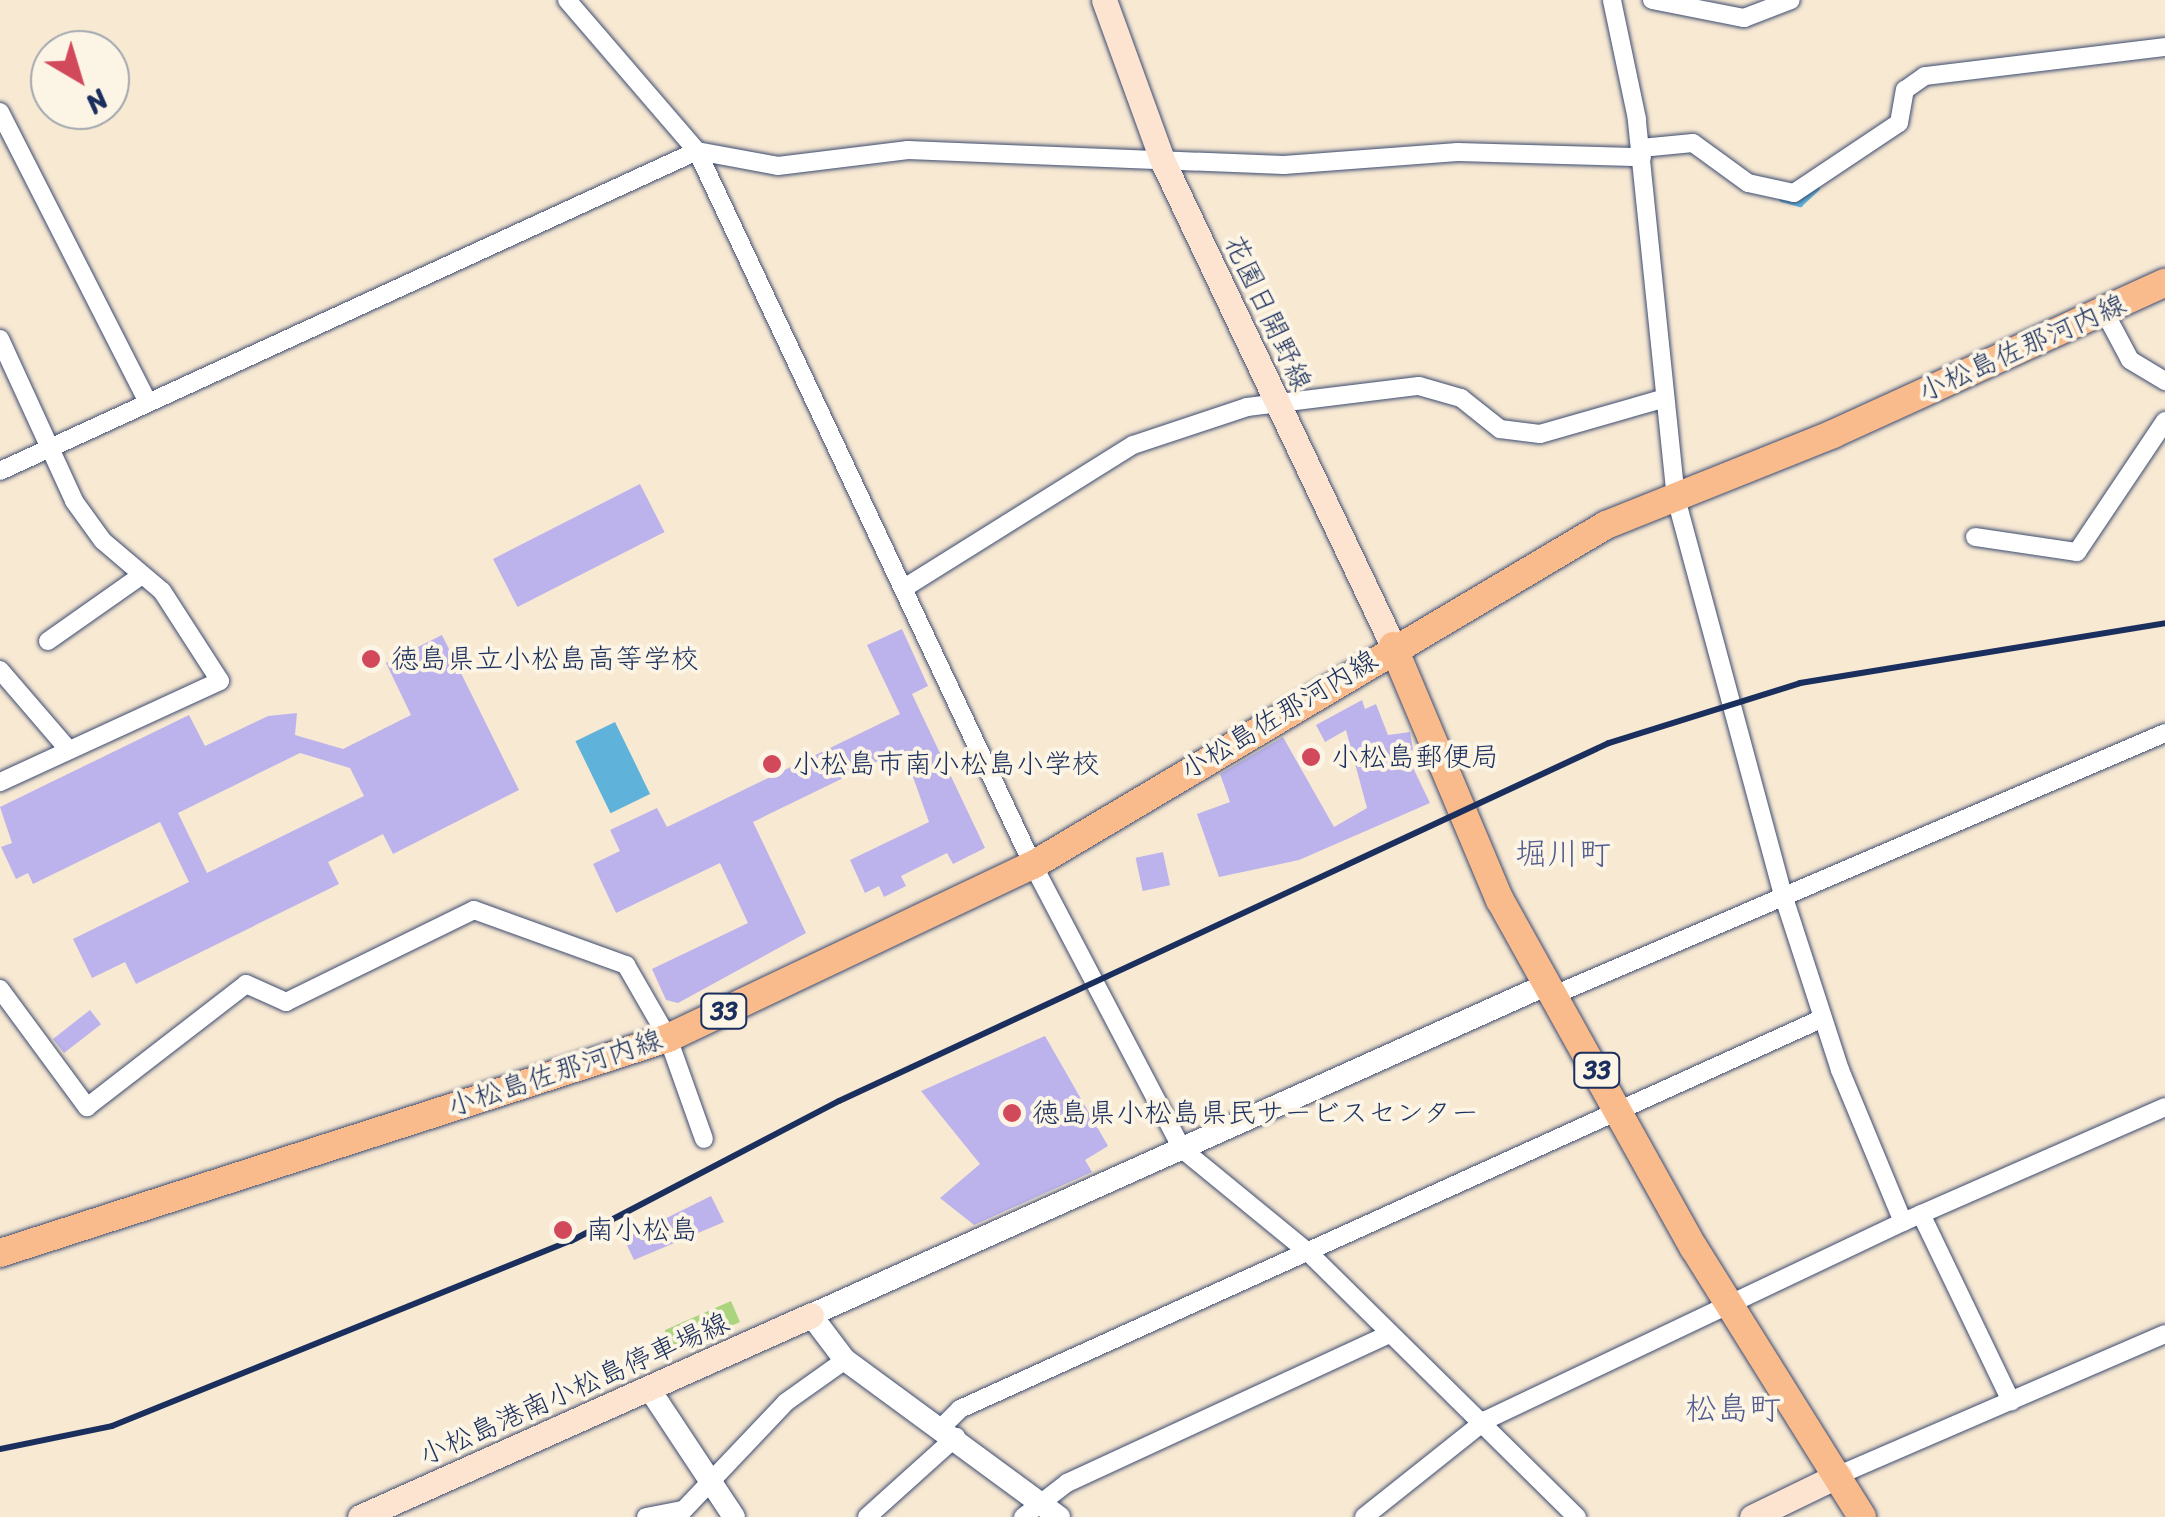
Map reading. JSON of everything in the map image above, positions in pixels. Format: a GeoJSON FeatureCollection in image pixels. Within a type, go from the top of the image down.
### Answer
{"type":"FeatureCollection","features":[{"type":"Feature","properties":{"kind":"main road","name":"花園日開野線"},"geometry":{"type":"LineString","coordinates":[[1104,0],[1163,162],[1393,646]]}},
{"type":"Feature","properties":{"kind":"main road","name":"小松島佐那河内線"},"geometry":{"type":"LineString","coordinates":[[0,1253],[668,1038],[1033,865],[1393,646],[1606,525],[1676,499],[2165,283]]}},
{"type":"Feature","properties":{"kind":"main road","name":"小松島佐那河内線"},"geometry":{"type":"LineString","coordinates":[[1393,646],[1500,900],[1732,1304],[1862,1517]]}},
{"type":"Feature","properties":{"kind":"main road","name":"小松島港南小松島停車場線"},"geometry":{"type":"LineString","coordinates":[[360,1517],[812,1315]]}},
{"type":"Feature","properties":{"kind":"main road"},"geometry":{"type":"LineString","coordinates":[[1752,1517],[1839,1475]]}},
{"type":"Feature","properties":{"kind":"street"},"geometry":{"type":"LineString","coordinates":[[568,0],[697,151],[1033,865],[1182,1149],[1308,1252],[1388,1335],[1486,1420],[1577,1517]]}},
{"type":"Feature","properties":{"kind":"street"},"geometry":{"type":"LineString","coordinates":[[1612,0],[1641,152],[1662,399],[1676,499],[1783,895],[1824,1018],[1903,1222]]}},
{"type":"Feature","properties":{"kind":"street"},"geometry":{"type":"LineString","coordinates":[[1652,0],[1744,18],[1791,0]]}},
{"type":"Feature","properties":{"kind":"street"},"geometry":{"type":"LineString","coordinates":[[0,471],[46,442],[148,403],[697,151],[778,166],[908,150],[1163,162],[1641,152],[1692,144],[1748,183],[1794,193],[1899,123],[1918,79],[2165,46]]}},
{"type":"Feature","properties":{"kind":"street"},"geometry":{"type":"LineString","coordinates":[[0,112],[148,403]]}},
{"type":"Feature","properties":{"kind":"street"},"geometry":{"type":"LineString","coordinates":[[2104,311],[2130,360],[2165,380]]}},
{"type":"Feature","properties":{"kind":"street"},"geometry":{"type":"LineString","coordinates":[[0,339],[46,442],[93,528],[142,575],[220,680],[0,782]]}},
{"type":"Feature","properties":{"kind":"street"},"geometry":{"type":"LineString","coordinates":[[904,588],[1133,445],[1277,403],[1419,386],[1461,398],[1500,429],[1540,434],[1662,399]]}},
{"type":"Feature","properties":{"kind":"street"},"geometry":{"type":"LineString","coordinates":[[1975,537],[2076,552],[2165,420]]}},
{"type":"Feature","properties":{"kind":"street"},"geometry":{"type":"LineString","coordinates":[[48,641],[142,575]]}},
{"type":"Feature","properties":{"kind":"street"},"geometry":{"type":"LineString","coordinates":[[0,670],[68,749]]}},
{"type":"Feature","properties":{"kind":"street"},"geometry":{"type":"LineString","coordinates":[[1388,1335],[1040,1512],[949,1431],[846,1360],[812,1315],[1551,989],[2165,732]]}},
{"type":"Feature","properties":{"kind":"street"},"geometry":{"type":"LineString","coordinates":[[0,989],[87,1107],[246,984],[286,1002],[474,910],[626,965],[668,1038],[704,1139]]}},
{"type":"Feature","properties":{"kind":"street"},"geometry":{"type":"LineString","coordinates":[[867,1517],[949,1431],[960,1409],[1824,1018]]}},
{"type":"Feature","properties":{"kind":"street"},"geometry":{"type":"LineString","coordinates":[[1364,1517],[1486,1420],[1903,1222],[2165,1107]]}},
{"type":"Feature","properties":{"kind":"street"},"geometry":{"type":"LineString","coordinates":[[1921,1214],[2011,1402]]}},
{"type":"Feature","properties":{"kind":"street"},"geometry":{"type":"LineString","coordinates":[[1839,1475],[2165,1334]]}},
{"type":"Feature","properties":{"kind":"street"},"geometry":{"type":"LineString","coordinates":[[646,1517],[680,1514],[796,1394],[846,1360]]}},
{"type":"Feature","properties":{"kind":"street"},"geometry":{"type":"LineString","coordinates":[[650,1390],[706,1485],[734,1517]]}},
{"type":"Feature","properties":{"kind":"green space"},"geometry":{"type":"Polygon","coordinates":[[[731,1301],[740,1322],[674,1351],[666,1343],[665,1330],[731,1301]]]}},
{"type":"Feature","properties":{"kind":"water"},"geometry":{"type":"Polygon","coordinates":[[[615,722],[650,794],[611,813],[575,741],[615,722]]]}},
{"type":"Feature","properties":{"kind":"building"},"geometry":{"type":"Polygon","coordinates":[[[640,484],[665,532],[517,607],[493,559],[640,484]]]}},
{"type":"Feature","properties":{"kind":"building"},"geometry":{"type":"Polygon","coordinates":[[[902,629],[928,686],[912,694],[985,848],[953,864],[947,853],[901,876],[906,886],[884,897],[879,886],[865,893],[850,860],[929,822],[903,749],[753,822],[806,933],[678,1003],[666,1000],[652,969],[748,923],[720,863],[616,913],[593,864],[620,851],[610,830],[657,808],[667,827],[900,714],[867,645],[902,629]]]}},
{"type":"Feature","properties":{"kind":"building"},"geometry":{"type":"Polygon","coordinates":[[[442,635],[519,790],[393,854],[383,834],[328,862],[339,884],[136,984],[125,962],[92,978],[73,939],[189,882],[160,822],[33,884],[28,873],[16,879],[1,847],[12,843],[0,807],[189,715],[205,746],[268,716],[297,713],[295,735],[343,749],[411,715],[386,663],[442,635]],[[300,753],[178,813],[207,873],[364,796],[350,768],[300,753]]]}},
{"type":"Feature","properties":{"kind":"building"},"geometry":{"type":"Polygon","coordinates":[[[1362,700],[1365,709],[1376,704],[1388,735],[1410,732],[1413,750],[1405,751],[1430,803],[1299,860],[1219,877],[1197,814],[1230,802],[1220,774],[1283,737],[1334,827],[1367,808],[1346,730],[1325,742],[1316,725],[1362,700]]]}},
{"type":"Feature","properties":{"kind":"building"},"geometry":{"type":"Polygon","coordinates":[[[1163,852],[1170,885],[1143,891],[1136,858],[1163,852]]]}},
{"type":"Feature","properties":{"kind":"building"},"geometry":{"type":"Polygon","coordinates":[[[90,1010],[101,1024],[64,1053],[53,1039],[90,1010]]]}},
{"type":"Feature","properties":{"kind":"building","name":"徳島県小松島県民サービスセンター"},"geometry":{"type":"Polygon","coordinates":[[[1045,1036],[1108,1146],[1085,1160],[1092,1172],[974,1225],[940,1198],[980,1164],[921,1091],[1045,1036]]]}},
{"type":"Feature","properties":{"kind":"building"},"geometry":{"type":"Polygon","coordinates":[[[711,1196],[724,1222],[634,1260],[624,1239],[711,1196]]]}},
{"type":"Feature","properties":{"kind":"waterway"},"geometry":{"type":"LineString","coordinates":[[1782,199],[1800,204],[1817,188]]}},
{"type":"Feature","properties":{"kind":"railway"},"geometry":{"type":"LineString","coordinates":[[0,1449],[112,1426],[571,1241],[839,1101],[1609,743],[1800,683],[2165,623]]}},
{"type":"Feature","properties":{"kind":"place","name":"徳島県立小松島高等学校"},"geometry":{"type":"Point","coordinates":[371,659]}},
{"type":"Feature","properties":{"kind":"place","name":"小松島郵便局"},"geometry":{"type":"Point","coordinates":[1311,757]}},
{"type":"Feature","properties":{"kind":"place","name":"小松島市南小松島小学校"},"geometry":{"type":"Point","coordinates":[772,764]}},
{"type":"Feature","properties":{"kind":"place","name":"徳島県小松島県民サービスセンター"},"geometry":{"type":"Point","coordinates":[1012,1113]}},
{"type":"Feature","properties":{"kind":"place","name":"南小松島"},"geometry":{"type":"Point","coordinates":[563,1230]}},
{"type":"Feature","properties":{"kind":"district","name":"堀川町"},"geometry":{"type":"Point","coordinates":[1563,854]}},
{"type":"Feature","properties":{"kind":"district","name":"松島町"},"geometry":{"type":"Point","coordinates":[1733,1409]}}]}
